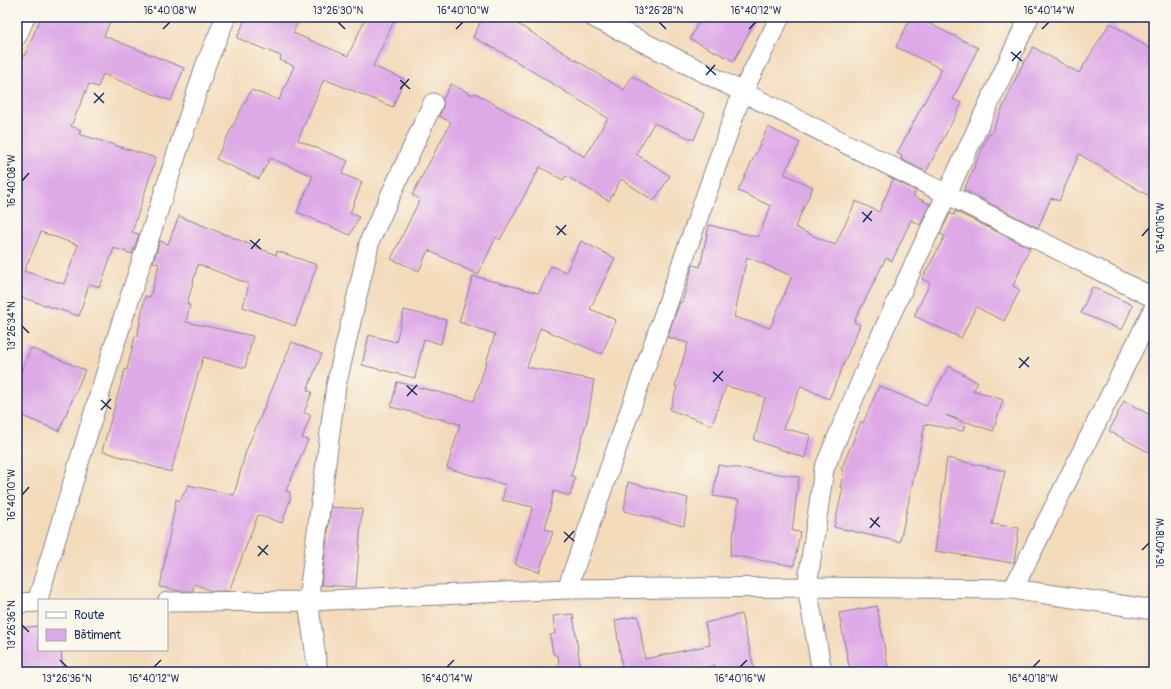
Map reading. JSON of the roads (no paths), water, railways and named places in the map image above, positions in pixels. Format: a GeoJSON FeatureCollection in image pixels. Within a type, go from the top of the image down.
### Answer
{"type":"FeatureCollection","features":[{"type":"Feature","properties":{"kind":"street"},"geometry":{"type":"LineString","coordinates":[[17,36],[25,17]]}},
{"type":"Feature","properties":{"kind":"street"},"geometry":{"type":"LineString","coordinates":[[39,599],[115,343],[206,64],[226,17]]}},
{"type":"Feature","properties":{"kind":"street"},"geometry":{"type":"LineString","coordinates":[[593,17],[742,93],[1154,298]]}},
{"type":"Feature","properties":{"kind":"street"},"geometry":{"type":"LineString","coordinates":[[568,589],[742,93],[780,17]]}},
{"type":"Feature","properties":{"kind":"street"},"geometry":{"type":"LineString","coordinates":[[822,672],[807,587],[824,469],[872,355],[1029,17]]}},
{"type":"Feature","properties":{"kind":"street"},"geometry":{"type":"LineString","coordinates":[[318,672],[308,601],[336,386],[370,240],[433,103]]}},
{"type":"Feature","properties":{"kind":"street"},"geometry":{"type":"LineString","coordinates":[[1013,589],[1154,308]]}},
{"type":"Feature","properties":{"kind":"street"},"geometry":{"type":"LineString","coordinates":[[168,602],[308,601],[568,589],[807,587],[1013,589],[1154,610]]}},
{"type":"Feature","properties":{"kind":"street"},"geometry":{"type":"LineString","coordinates":[[17,603],[38,602]]}}]}
